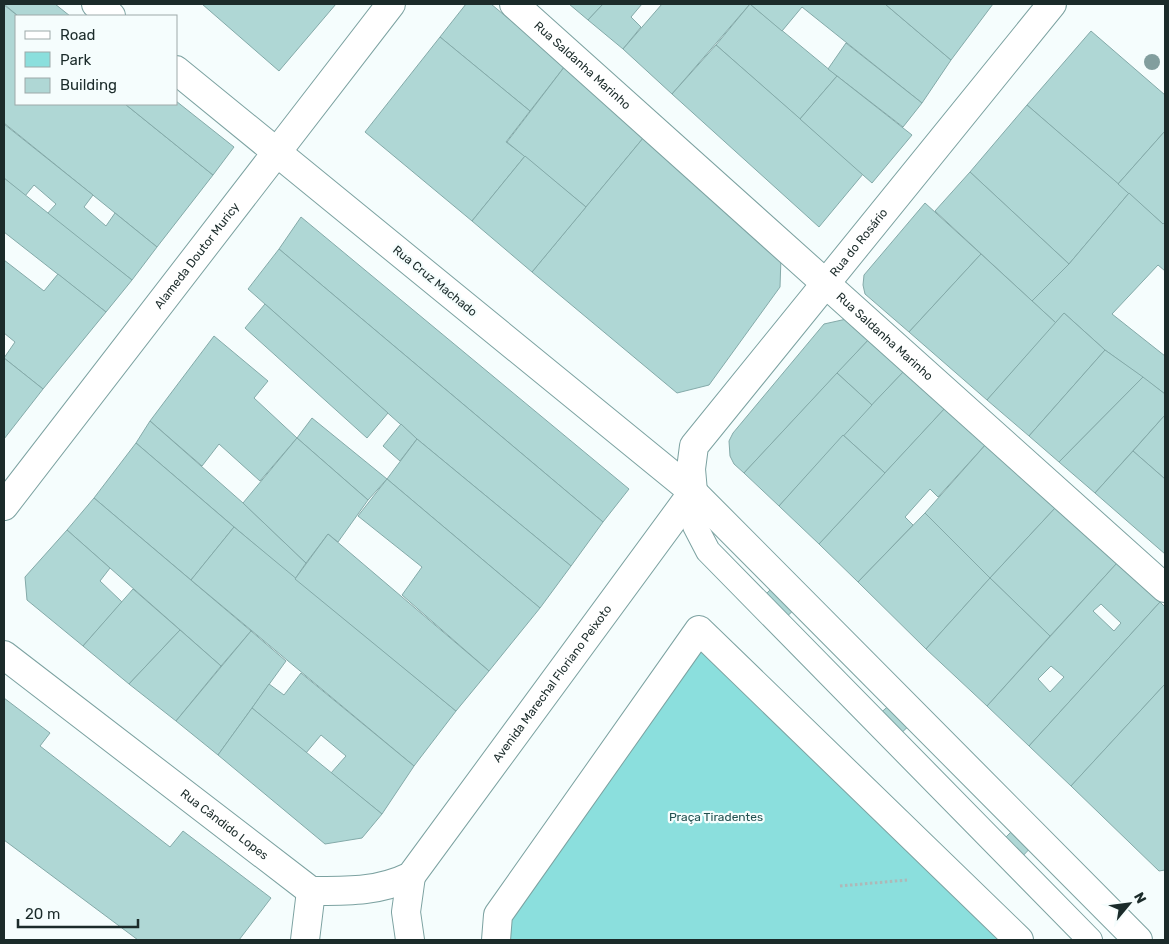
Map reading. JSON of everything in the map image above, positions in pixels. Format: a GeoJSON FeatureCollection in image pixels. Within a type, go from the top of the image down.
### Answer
{"type":"FeatureCollection","features":[{"type":"Feature","properties":{"kind":"street"},"geometry":{"type":"LineString","coordinates":[[96,4],[110,15]]}},
{"type":"Feature","properties":{"kind":"street","name":"Alameda Doutor Muricy"},"geometry":{"type":"LineString","coordinates":[[4,506],[391,4]]}},
{"type":"Feature","properties":{"kind":"street","name":"Rua Saldanha Marinho"},"geometry":{"type":"LineString","coordinates":[[514,4],[1165,588]]}},
{"type":"Feature","properties":{"kind":"street","name":"Rua do Rosário"},"geometry":{"type":"LineString","coordinates":[[693,492],[694,446],[1052,4]]}},
{"type":"Feature","properties":{"kind":"street","name":"Rua Cruz Machado"},"geometry":{"type":"LineString","coordinates":[[178,72],[693,492],[1138,940]]}},
{"type":"Feature","properties":{"kind":"street","name":"Avenida Marechal Floriano Peixoto"},"geometry":{"type":"LineString","coordinates":[[411,876],[693,492]]}},
{"type":"Feature","properties":{"kind":"street"},"geometry":{"type":"LineString","coordinates":[[496,940],[498,915],[700,630],[1019,940]]}},
{"type":"Feature","properties":{"kind":"street","name":"Rua Cândido Lopes"},"geometry":{"type":"LineString","coordinates":[[4,655],[312,891]]}},
{"type":"Feature","properties":{"kind":"street"},"geometry":{"type":"LineString","coordinates":[[305,940],[312,891],[352,891],[391,886],[411,876]]}},
{"type":"Feature","properties":{"kind":"street"},"geometry":{"type":"LineString","coordinates":[[410,940],[406,912],[411,876]]}},
{"type":"Feature","properties":{"kind":"lane"},"geometry":{"type":"LineString","coordinates":[[693,492],[695,526],[708,551],[1090,940]]}},
{"type":"Feature","properties":{"kind":"green space","name":"Praça Tiradentes"},"geometry":{"type":"Polygon","coordinates":[[[699,630],[1019,940],[496,940],[699,630]]]}},
{"type":"Feature","properties":{"kind":"building"},"geometry":{"type":"Polygon","coordinates":[[[4,4],[55,4],[69,15],[17,15],[4,4]]]}},
{"type":"Feature","properties":{"kind":"building"},"geometry":{"type":"Polygon","coordinates":[[[202,4],[336,4],[279,71],[202,4]]]}},
{"type":"Feature","properties":{"kind":"building"},"geometry":{"type":"Polygon","coordinates":[[[466,4],[491,4],[565,66],[530,111],[440,37],[466,4]]]}},
{"type":"Feature","properties":{"kind":"building"},"geometry":{"type":"Polygon","coordinates":[[[569,4],[603,4],[588,20],[569,4]]]}},
{"type":"Feature","properties":{"kind":"building"},"geometry":{"type":"Polygon","coordinates":[[[603,4],[642,4],[631,17],[641,27],[623,49],[588,20],[603,4]]]}},
{"type":"Feature","properties":{"kind":"building"},"geometry":{"type":"Polygon","coordinates":[[[662,4],[750,4],[672,94],[623,49],[662,4]]]}},
{"type":"Feature","properties":{"kind":"building"},"geometry":{"type":"Polygon","coordinates":[[[750,4],[837,76],[800,119],[716,45],[750,4]]]}},
{"type":"Feature","properties":{"kind":"building"},"geometry":{"type":"Polygon","coordinates":[[[750,4],[885,4],[951,60],[922,103],[802,7],[782,31],[750,4]]]}},
{"type":"Feature","properties":{"kind":"building"},"geometry":{"type":"Polygon","coordinates":[[[885,4],[993,4],[951,60],[885,4]]]}},
{"type":"Feature","properties":{"kind":"building"},"geometry":{"type":"Polygon","coordinates":[[[4,5],[17,15],[15,15],[15,105],[126,105],[213,175],[157,247],[4,123],[4,5]]]}},
{"type":"Feature","properties":{"kind":"building"},"geometry":{"type":"Polygon","coordinates":[[[1091,31],[1165,95],[1165,131],[1118,184],[1027,105],[1091,31]]]}},
{"type":"Feature","properties":{"kind":"building"},"geometry":{"type":"Polygon","coordinates":[[[440,37],[530,111],[506,142],[525,156],[472,221],[365,132],[440,37]]]}},
{"type":"Feature","properties":{"kind":"building"},"geometry":{"type":"Polygon","coordinates":[[[846,43],[922,103],[903,127],[828,69],[846,43]]]}},
{"type":"Feature","properties":{"kind":"building"},"geometry":{"type":"Polygon","coordinates":[[[716,45],[863,174],[819,227],[672,94],[716,45]]]}},
{"type":"Feature","properties":{"kind":"building"},"geometry":{"type":"Polygon","coordinates":[[[565,66],[644,137],[586,207],[507,142],[565,66]]]}},
{"type":"Feature","properties":{"kind":"building"},"geometry":{"type":"Polygon","coordinates":[[[837,76],[912,135],[872,183],[800,119],[837,76]]]}},
{"type":"Feature","properties":{"kind":"building"},"geometry":{"type":"Polygon","coordinates":[[[178,103],[234,147],[213,175],[126,105],[178,105],[178,103]]]}},
{"type":"Feature","properties":{"kind":"building"},"geometry":{"type":"Polygon","coordinates":[[[1027,105],[1129,193],[1069,264],[970,172],[1027,105]]]}},
{"type":"Feature","properties":{"kind":"building"},"geometry":{"type":"Polygon","coordinates":[[[4,124],[93,195],[84,207],[106,226],[115,213],[157,247],[132,280],[47,214],[56,204],[34,185],[25,196],[4,178],[4,124]]]}},
{"type":"Feature","properties":{"kind":"building"},"geometry":{"type":"Polygon","coordinates":[[[1165,131],[1165,222],[1163,224],[1118,184],[1165,131]]]}},
{"type":"Feature","properties":{"kind":"building"},"geometry":{"type":"Polygon","coordinates":[[[644,137],[781,257],[780,287],[709,385],[677,393],[532,272],[644,137]]]}},
{"type":"Feature","properties":{"kind":"building"},"geometry":{"type":"Polygon","coordinates":[[[525,156],[586,207],[532,272],[472,221],[525,156]]]}},
{"type":"Feature","properties":{"kind":"building"},"geometry":{"type":"Polygon","coordinates":[[[970,172],[1069,264],[1032,301],[935,211],[970,172]]]}},
{"type":"Feature","properties":{"kind":"building"},"geometry":{"type":"Polygon","coordinates":[[[4,178],[132,280],[106,312],[4,232],[4,178]]]}},
{"type":"Feature","properties":{"kind":"building"},"geometry":{"type":"Polygon","coordinates":[[[1129,193],[1163,224],[1165,222],[1165,271],[1158,265],[1112,314],[1165,356],[1165,394],[1105,350],[1064,313],[1056,323],[1032,301],[1069,264],[1129,193]]]}},
{"type":"Feature","properties":{"kind":"building"},"geometry":{"type":"Polygon","coordinates":[[[925,203],[981,254],[909,332],[865,294],[863,285],[864,275],[925,203]]]}},
{"type":"Feature","properties":{"kind":"building"},"geometry":{"type":"Polygon","coordinates":[[[301,217],[629,489],[603,522],[279,249],[301,217]]]}},
{"type":"Feature","properties":{"kind":"building"},"geometry":{"type":"Polygon","coordinates":[[[279,249],[603,522],[571,566],[417,439],[248,289],[279,249]]]}},
{"type":"Feature","properties":{"kind":"building"},"geometry":{"type":"Polygon","coordinates":[[[981,254],[1056,323],[987,400],[909,332],[981,254]]]}},
{"type":"Feature","properties":{"kind":"building"},"geometry":{"type":"Polygon","coordinates":[[[4,260],[44,291],[58,274],[106,312],[43,389],[4,358],[15,342],[4,333],[4,260]]]}},
{"type":"Feature","properties":{"kind":"building"},"geometry":{"type":"Polygon","coordinates":[[[265,304],[388,413],[367,438],[245,328],[265,304]]]}},
{"type":"Feature","properties":{"kind":"building"},"geometry":{"type":"Polygon","coordinates":[[[1064,313],[1105,350],[1029,436],[987,400],[1064,313]]]}},
{"type":"Feature","properties":{"kind":"building"},"geometry":{"type":"Polygon","coordinates":[[[851,318],[872,336],[744,473],[734,464],[730,456],[729,441],[733,433],[824,324],[851,318]]]}},
{"type":"Feature","properties":{"kind":"building"},"geometry":{"type":"Polygon","coordinates":[[[214,336],[268,381],[254,398],[297,438],[260,481],[219,444],[202,466],[150,421],[214,336]]]}},
{"type":"Feature","properties":{"kind":"building"},"geometry":{"type":"Polygon","coordinates":[[[872,336],[906,369],[872,405],[837,373],[872,336]]]}},
{"type":"Feature","properties":{"kind":"building"},"geometry":{"type":"Polygon","coordinates":[[[1105,350],[1143,377],[1059,462],[1029,436],[1105,350]]]}},
{"type":"Feature","properties":{"kind":"building"},"geometry":{"type":"Polygon","coordinates":[[[4,358],[43,389],[4,439],[4,358]]]}},
{"type":"Feature","properties":{"kind":"building"},"geometry":{"type":"Polygon","coordinates":[[[906,369],[946,407],[885,473],[843,435],[906,369]]]}},
{"type":"Feature","properties":{"kind":"building"},"geometry":{"type":"Polygon","coordinates":[[[837,373],[872,405],[779,506],[744,473],[837,373]]]}},
{"type":"Feature","properties":{"kind":"building"},"geometry":{"type":"Polygon","coordinates":[[[1143,377],[1165,394],[1165,415],[1095,493],[1059,462],[1143,377]]]}},
{"type":"Feature","properties":{"kind":"building"},"geometry":{"type":"Polygon","coordinates":[[[946,407],[987,443],[938,497],[930,489],[905,517],[913,525],[858,582],[819,544],[946,407]]]}},
{"type":"Feature","properties":{"kind":"building"},"geometry":{"type":"Polygon","coordinates":[[[1165,415],[1165,479],[1133,451],[1165,415]]]}},
{"type":"Feature","properties":{"kind":"building"},"geometry":{"type":"Polygon","coordinates":[[[312,418],[387,479],[368,500],[297,438],[312,418]]]}},
{"type":"Feature","properties":{"kind":"building"},"geometry":{"type":"Polygon","coordinates":[[[150,421],[243,503],[306,563],[295,579],[136,443],[150,421]]]}},
{"type":"Feature","properties":{"kind":"building"},"geometry":{"type":"Polygon","coordinates":[[[401,424],[417,439],[400,461],[383,446],[401,424]]]}},
{"type":"Feature","properties":{"kind":"building"},"geometry":{"type":"Polygon","coordinates":[[[843,435],[885,473],[819,544],[779,506],[843,435]]]}},
{"type":"Feature","properties":{"kind":"building"},"geometry":{"type":"Polygon","coordinates":[[[297,438],[368,500],[338,542],[328,534],[306,563],[243,503],[297,438]]]}},
{"type":"Feature","properties":{"kind":"building"},"geometry":{"type":"Polygon","coordinates":[[[417,439],[571,566],[540,608],[387,479],[417,439]]]}},
{"type":"Feature","properties":{"kind":"building"},"geometry":{"type":"Polygon","coordinates":[[[136,443],[234,527],[191,580],[94,498],[136,443]]]}},
{"type":"Feature","properties":{"kind":"building"},"geometry":{"type":"Polygon","coordinates":[[[987,443],[1056,507],[990,578],[925,513],[987,443]]]}},
{"type":"Feature","properties":{"kind":"building"},"geometry":{"type":"Polygon","coordinates":[[[1133,451],[1165,479],[1165,554],[1095,493],[1133,451]]]}},
{"type":"Feature","properties":{"kind":"building"},"geometry":{"type":"Polygon","coordinates":[[[387,479],[540,608],[489,671],[402,595],[422,567],[358,516],[387,479]]]}},
{"type":"Feature","properties":{"kind":"building"},"geometry":{"type":"Polygon","coordinates":[[[94,498],[251,631],[221,666],[67,530],[94,498]]]}},
{"type":"Feature","properties":{"kind":"building"},"geometry":{"type":"Polygon","coordinates":[[[1056,507],[1117,563],[1050,636],[990,578],[1056,507]]]}},
{"type":"Feature","properties":{"kind":"building"},"geometry":{"type":"Polygon","coordinates":[[[925,513],[990,578],[926,649],[858,582],[925,513]]]}},
{"type":"Feature","properties":{"kind":"building"},"geometry":{"type":"Polygon","coordinates":[[[234,527],[456,711],[414,766],[191,580],[234,527]]]}},
{"type":"Feature","properties":{"kind":"building"},"geometry":{"type":"Polygon","coordinates":[[[67,530],[110,568],[100,581],[122,602],[83,646],[27,600],[25,577],[67,530]]]}},
{"type":"Feature","properties":{"kind":"building"},"geometry":{"type":"Polygon","coordinates":[[[328,534],[489,671],[456,711],[295,579],[328,534]]]}},
{"type":"Feature","properties":{"kind":"building"},"geometry":{"type":"Polygon","coordinates":[[[1117,563],[1160,602],[1029,746],[987,706],[1117,563]],[[1101,604],[1093,611],[1114,631],[1121,623],[1101,604]],[[1051,666],[1038,679],[1050,692],[1064,677],[1051,666]]]}},
{"type":"Feature","properties":{"kind":"building"},"geometry":{"type":"Polygon","coordinates":[[[990,578],[1050,636],[987,706],[926,649],[990,578]]]}},
{"type":"Feature","properties":{"kind":"building"},"geometry":{"type":"Polygon","coordinates":[[[778,582],[799,605],[780,623],[759,601],[778,582]]]}},
{"type":"Feature","properties":{"kind":"building"},"geometry":{"type":"Polygon","coordinates":[[[133,589],[180,630],[129,684],[83,646],[133,589]]]}},
{"type":"Feature","properties":{"kind":"building"},"geometry":{"type":"Polygon","coordinates":[[[1160,602],[1165,607],[1165,684],[1071,786],[1029,746],[1160,602]]]}},
{"type":"Feature","properties":{"kind":"building"},"geometry":{"type":"Polygon","coordinates":[[[180,630],[221,666],[176,721],[129,684],[180,630]]]}},
{"type":"Feature","properties":{"kind":"building"},"geometry":{"type":"Polygon","coordinates":[[[251,631],[286,661],[218,755],[176,721],[251,631]]]}},
{"type":"Feature","properties":{"kind":"building"},"geometry":{"type":"Polygon","coordinates":[[[301,673],[414,766],[382,814],[331,773],[346,756],[321,735],[306,753],[252,708],[269,684],[284,695],[301,673]]]}},
{"type":"Feature","properties":{"kind":"building"},"geometry":{"type":"Polygon","coordinates":[[[1165,684],[1165,870],[1159,871],[1071,786],[1165,684]]]}},
{"type":"Feature","properties":{"kind":"building"},"geometry":{"type":"Polygon","coordinates":[[[4,698],[50,733],[40,746],[170,847],[183,831],[271,898],[239,940],[138,940],[4,840],[4,698]]]}},
{"type":"Feature","properties":{"kind":"building"},"geometry":{"type":"Polygon","coordinates":[[[895,700],[915,720],[895,739],[875,718],[895,700]]]}},
{"type":"Feature","properties":{"kind":"building"},"geometry":{"type":"Polygon","coordinates":[[[252,708],[382,814],[362,838],[325,844],[218,755],[252,708]]]}},
{"type":"Feature","properties":{"kind":"building"},"geometry":{"type":"Polygon","coordinates":[[[1018,825],[1035,843],[1019,860],[1001,842],[1018,825]]]}}]}
